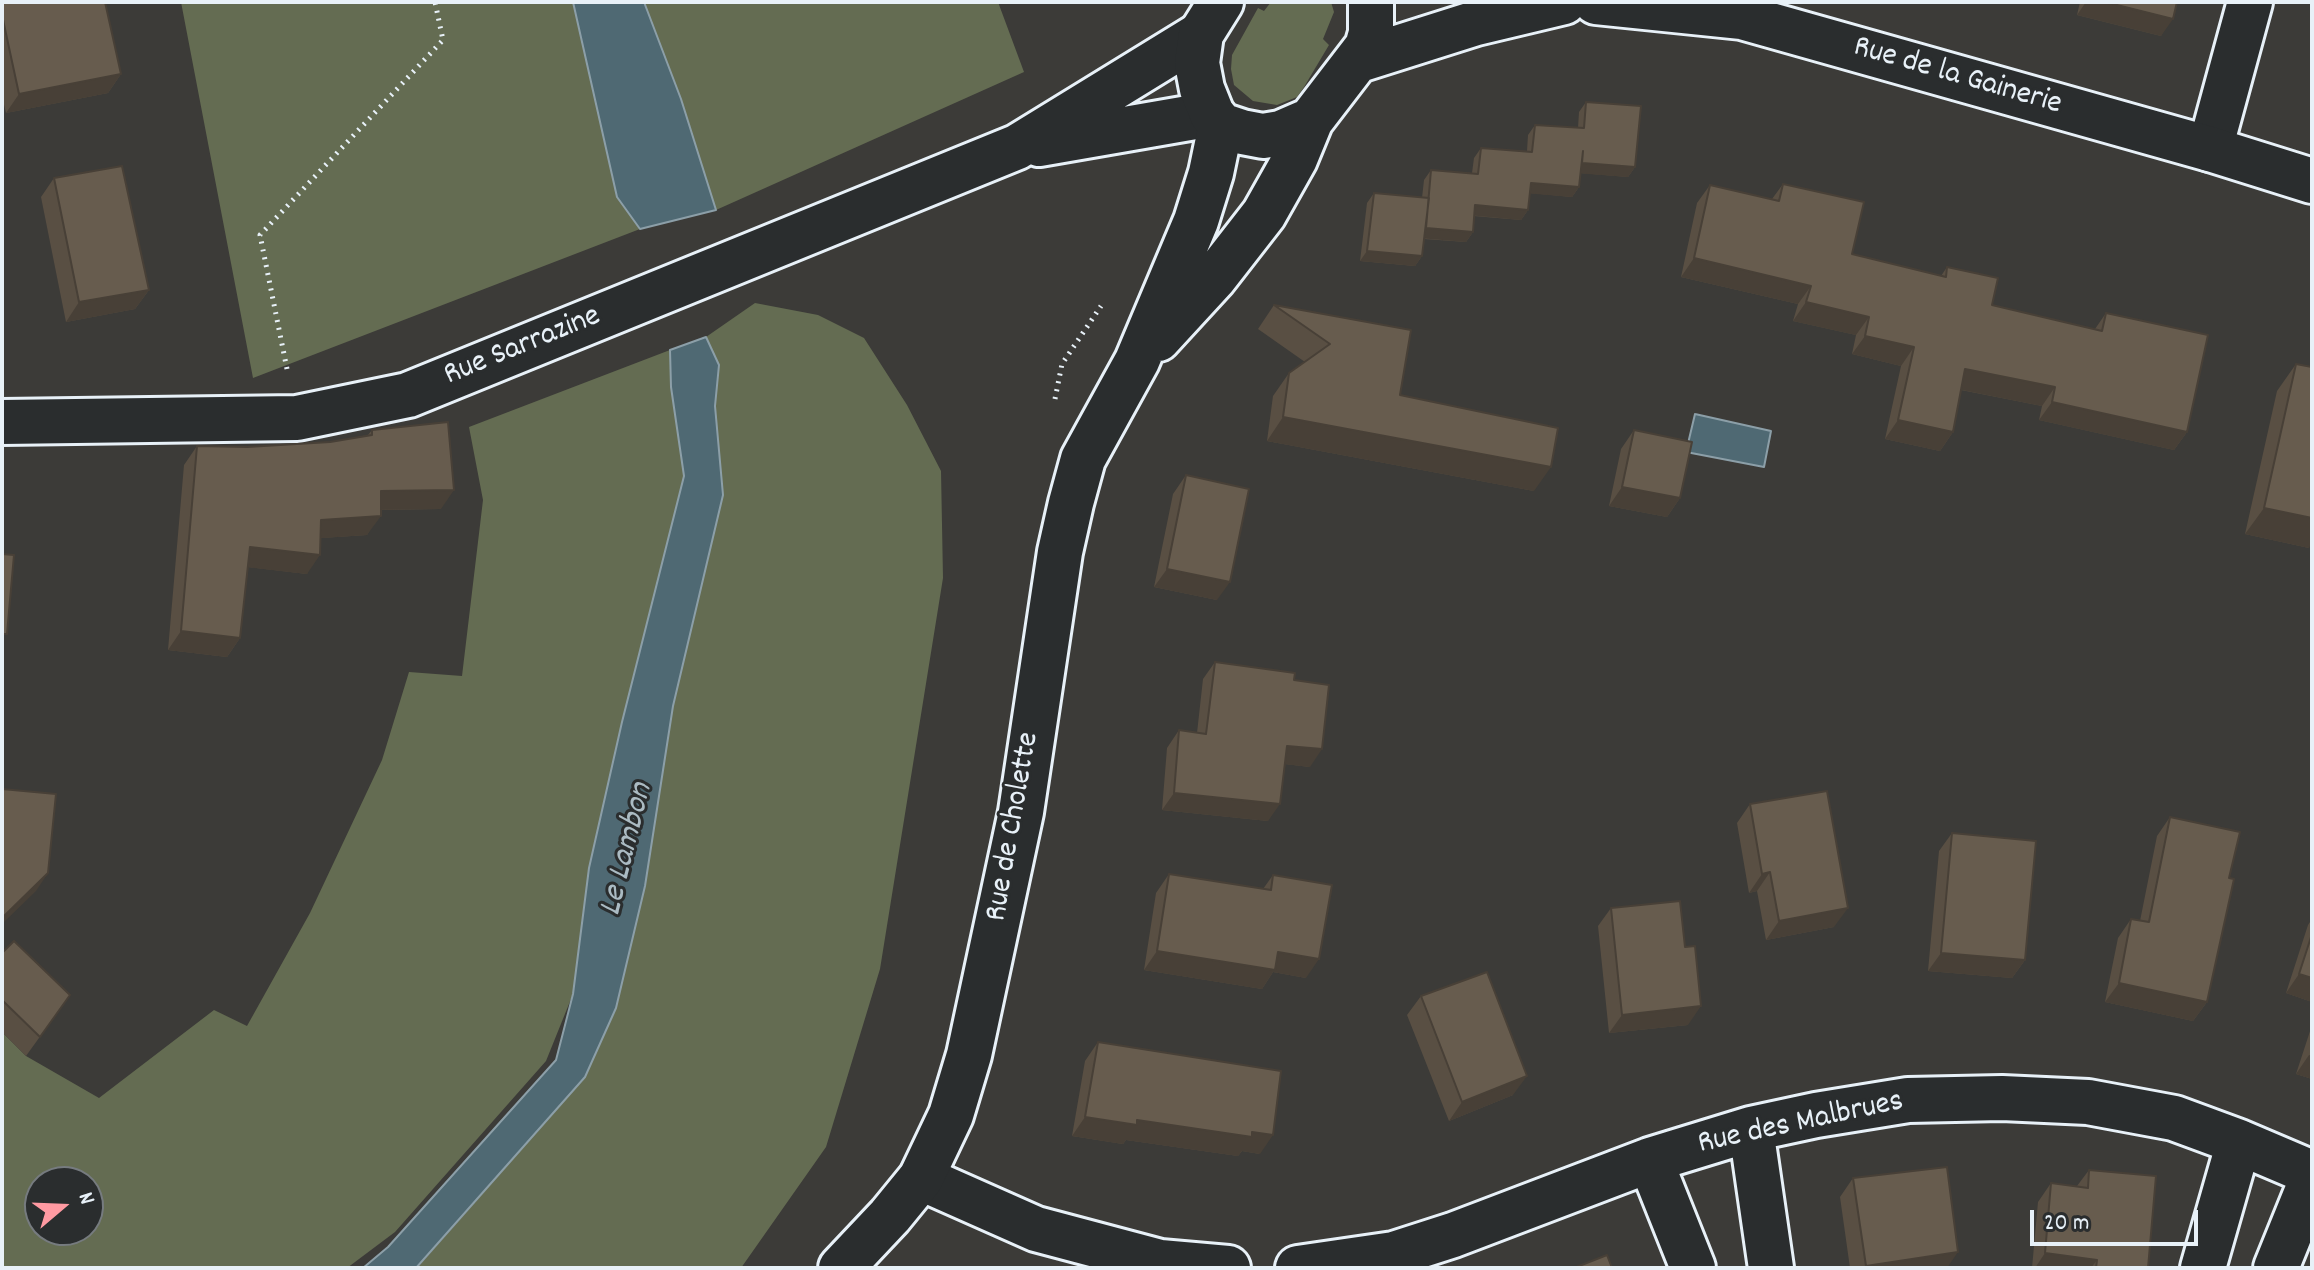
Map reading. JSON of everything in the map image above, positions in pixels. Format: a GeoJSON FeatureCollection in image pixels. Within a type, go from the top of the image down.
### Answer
{"type":"FeatureCollection","features":[{"type":"Feature","properties":{"kind":"street"},"geometry":{"type":"LineString","coordinates":[[1211,18],[1197,63],[1202,89],[1216,119],[1242,132],[1263,136],[1281,133],[1311,120],[1367,47],[1371,33],[1371,2]]}},
{"type":"Feature","properties":{"kind":"street"},"geometry":{"type":"LineString","coordinates":[[1359,60],[1476,23],[1564,2]]}},
{"type":"Feature","properties":{"kind":"street","name":"Rue de la Gainerie"},"geometry":{"type":"LineString","coordinates":[[1596,2],[1742,17],[2210,149],[2312,181]]}},
{"type":"Feature","properties":{"kind":"street"},"geometry":{"type":"LineString","coordinates":[[2210,149],[2250,2]]}},
{"type":"Feature","properties":{"kind":"street","name":"Rue Sarrazine"},"geometry":{"type":"LineString","coordinates":[[2,422],[297,418],[408,395],[1017,147],[1211,18]]}},
{"type":"Feature","properties":{"kind":"street","name":"Rue Sarrazine"},"geometry":{"type":"LineString","coordinates":[[1017,147],[1216,119]]}},
{"type":"Feature","properties":{"kind":"street","name":"Rue de Cholette"},"geometry":{"type":"LineString","coordinates":[[841,1268],[921,1178],[951,1115],[969,1055],[1021,812],[1060,552],[1071,503],[1083,459],[1137,361],[1196,221],[1211,173],[1216,119]]}},
{"type":"Feature","properties":{"kind":"street","name":"Rue de Cholette"},"geometry":{"type":"LineString","coordinates":[[1137,361],[1215,277],[1264,214],[1295,159],[1311,120]]}},
{"type":"Feature","properties":{"kind":"street","name":"Rue des Malbrues"},"geometry":{"type":"LineString","coordinates":[[1298,1268],[1394,1254],[1453,1235],[1650,1160],[1751,1129],[1908,1100],[2002,1098],[2088,1102],[2174,1118],[2239,1142],[2312,1176]]}},
{"type":"Feature","properties":{"kind":"street"},"geometry":{"type":"LineString","coordinates":[[1751,1129],[1771,1268]]}},
{"type":"Feature","properties":{"kind":"street"},"geometry":{"type":"LineString","coordinates":[[2203,1268],[2239,1142]]}},
{"type":"Feature","properties":{"kind":"street"},"geometry":{"type":"LineString","coordinates":[[1650,1160],[1693,1268]]}},
{"type":"Feature","properties":{"kind":"street"},"geometry":{"type":"LineString","coordinates":[[2276,1268],[2312,1176]]}},
{"type":"Feature","properties":{"kind":"street"},"geometry":{"type":"LineString","coordinates":[[921,1178],[1036,1229],[1160,1262],[1228,1268]]}},
{"type":"Feature","properties":{"kind":"path"},"geometry":{"type":"LineString","coordinates":[[297,418],[260,235],[443,40],[435,2]]}},
{"type":"Feature","properties":{"kind":"green space"},"geometry":{"type":"Polygon","coordinates":[[[181,2],[573,2],[617,197],[640,229],[253,378],[181,2]]]}},
{"type":"Feature","properties":{"kind":"green space"},"geometry":{"type":"Polygon","coordinates":[[[644,2],[998,2],[1024,72],[716,210],[681,99],[644,2]]]}},
{"type":"Feature","properties":{"kind":"green space"},"geometry":{"type":"Polygon","coordinates":[[[1271,2],[1331,2],[1334,12],[1323,39],[1329,45],[1304,87],[1297,97],[1277,105],[1253,101],[1234,85],[1231,69],[1232,55],[1258,8],[1264,11],[1271,2]]]}},
{"type":"Feature","properties":{"kind":"green space"},"geometry":{"type":"Polygon","coordinates":[[[755,303],[818,315],[864,338],[907,405],[941,471],[943,578],[880,969],[826,1147],[741,1268],[420,1268],[585,1077],[616,1008],[645,886],[673,706],[723,495],[715,406],[719,365],[706,337],[755,303]]]}},
{"type":"Feature","properties":{"kind":"green space"},"geometry":{"type":"Polygon","coordinates":[[[670,350],[671,387],[684,476],[589,868],[573,994],[546,1061],[395,1232],[347,1268],[2,1268],[2,1032],[26,1056],[99,1098],[214,1010],[247,1026],[310,913],[382,760],[409,672],[462,676],[483,500],[469,427],[670,350]]]}},
{"type":"Feature","properties":{"kind":"water"},"geometry":{"type":"Polygon","coordinates":[[[573,2],[644,2],[681,99],[716,210],[640,229],[617,197],[573,2]]]}},
{"type":"Feature","properties":{"kind":"water","name":"Le Lambon"},"geometry":{"type":"Polygon","coordinates":[[[706,337],[719,365],[715,406],[723,495],[673,706],[645,886],[616,1008],[585,1077],[416,1268],[363,1268],[388,1247],[556,1060],[573,994],[589,868],[684,476],[671,387],[670,350],[706,337]]]}},
{"type":"Feature","properties":{"kind":"water"},"geometry":{"type":"Polygon","coordinates":[[[1695,414],[1771,431],[1764,467],[1686,452],[1695,414]]]}},
{"type":"Feature","properties":{"kind":"building"},"geometry":{"type":"Polygon","coordinates":[[[2,2],[105,2],[121,74],[19,94],[2,2]]]}},
{"type":"Feature","properties":{"kind":"building"},"geometry":{"type":"Polygon","coordinates":[[[2105,2],[2177,2],[2173,19],[2105,2]]]}},
{"type":"Feature","properties":{"kind":"building"},"geometry":{"type":"Polygon","coordinates":[[[1586,102],[1641,106],[1635,167],[1582,163],[1583,151],[1579,187],[1531,183],[1528,210],[1475,205],[1473,232],[1426,228],[1431,170],[1478,174],[1481,148],[1532,152],[1535,125],[1584,128],[1586,102]]]}},
{"type":"Feature","properties":{"kind":"building"},"geometry":{"type":"Polygon","coordinates":[[[122,166],[149,290],[79,302],[54,178],[122,166]]]}},
{"type":"Feature","properties":{"kind":"building"},"geometry":{"type":"Polygon","coordinates":[[[1783,184],[1864,202],[1852,254],[1946,277],[1947,267],[1998,278],[1992,305],[2102,331],[2106,313],[2208,335],[2187,432],[2052,402],[2055,387],[1965,369],[1953,432],[1898,420],[1914,347],[1865,336],[1869,317],[1806,302],[1811,286],[1694,258],[1710,185],[1779,201],[1783,184]]]}},
{"type":"Feature","properties":{"kind":"building"},"geometry":{"type":"Polygon","coordinates":[[[1374,193],[1429,198],[1422,256],[1367,251],[1374,193]]]}},
{"type":"Feature","properties":{"kind":"building"},"geometry":{"type":"Polygon","coordinates":[[[1274,305],[1411,330],[1400,395],[1558,428],[1551,467],[1283,417],[1289,373],[1330,344],[1274,305]]]}},
{"type":"Feature","properties":{"kind":"building"},"geometry":{"type":"Polygon","coordinates":[[[2296,364],[2312,367],[2312,518],[2264,508],[2296,364]]]}},
{"type":"Feature","properties":{"kind":"building"},"geometry":{"type":"Polygon","coordinates":[[[448,422],[454,490],[381,491],[381,516],[321,520],[320,555],[250,547],[240,638],[181,631],[197,446],[247,447],[330,442],[372,435],[372,430],[448,422]]]}},
{"type":"Feature","properties":{"kind":"building"},"geometry":{"type":"Polygon","coordinates":[[[1634,430],[1692,442],[1680,498],[1622,487],[1634,430]]]}},
{"type":"Feature","properties":{"kind":"building"},"geometry":{"type":"Polygon","coordinates":[[[1186,475],[1249,489],[1230,582],[1167,569],[1186,475]]]}},
{"type":"Feature","properties":{"kind":"building"},"geometry":{"type":"Polygon","coordinates":[[[2,554],[14,555],[7,634],[2,634],[2,554]]]}},
{"type":"Feature","properties":{"kind":"building"},"geometry":{"type":"Polygon","coordinates":[[[1215,662],[1295,673],[1294,680],[1329,685],[1322,749],[1287,746],[1280,804],[1174,793],[1179,730],[1206,734],[1215,662]]]}},
{"type":"Feature","properties":{"kind":"building"},"geometry":{"type":"Polygon","coordinates":[[[2,789],[56,794],[48,873],[2,918],[2,789]]]}},
{"type":"Feature","properties":{"kind":"building"},"geometry":{"type":"Polygon","coordinates":[[[1827,791],[1848,908],[1779,921],[1770,872],[1762,874],[1750,804],[1827,791]]]}},
{"type":"Feature","properties":{"kind":"building"},"geometry":{"type":"Polygon","coordinates":[[[2170,817],[2240,832],[2229,878],[2234,879],[2207,1002],[2119,983],[2131,919],[2149,922],[2170,817]]]}},
{"type":"Feature","properties":{"kind":"building"},"geometry":{"type":"Polygon","coordinates":[[[1952,833],[2036,841],[2025,960],[1941,953],[1952,833]]]}},
{"type":"Feature","properties":{"kind":"building"},"geometry":{"type":"Polygon","coordinates":[[[1169,874],[1271,890],[1273,875],[1332,885],[1319,959],[1278,952],[1275,970],[1157,951],[1169,874]]]}},
{"type":"Feature","properties":{"kind":"building"},"geometry":{"type":"Polygon","coordinates":[[[1680,901],[1685,947],[1695,946],[1701,1006],[1622,1015],[1611,908],[1680,901]]]}},
{"type":"Feature","properties":{"kind":"building"},"geometry":{"type":"Polygon","coordinates":[[[2312,934],[2312,978],[2299,974],[2312,934]]]}},
{"type":"Feature","properties":{"kind":"building"},"geometry":{"type":"Polygon","coordinates":[[[14,941],[70,995],[40,1037],[2,1000],[2,953],[14,941]]]}},
{"type":"Feature","properties":{"kind":"building"},"geometry":{"type":"Polygon","coordinates":[[[1487,972],[1527,1076],[1462,1102],[1421,996],[1487,972]]]}},
{"type":"Feature","properties":{"kind":"building"},"geometry":{"type":"Polygon","coordinates":[[[1098,1042],[1281,1071],[1273,1135],[1252,1132],[1252,1137],[1137,1120],[1137,1125],[1085,1117],[1098,1042]]]}},
{"type":"Feature","properties":{"kind":"building"},"geometry":{"type":"Polygon","coordinates":[[[1947,1167],[1958,1252],[1866,1266],[1853,1178],[1947,1167]]]}},
{"type":"Feature","properties":{"kind":"building"},"geometry":{"type":"Polygon","coordinates":[[[2089,1170],[2156,1176],[2148,1268],[2096,1268],[2097,1260],[2045,1253],[2051,1183],[2088,1188],[2089,1170]]]}},
{"type":"Feature","properties":{"kind":"building"},"geometry":{"type":"Polygon","coordinates":[[[1607,1255],[1612,1268],[1574,1268],[1607,1255]]]}}]}
